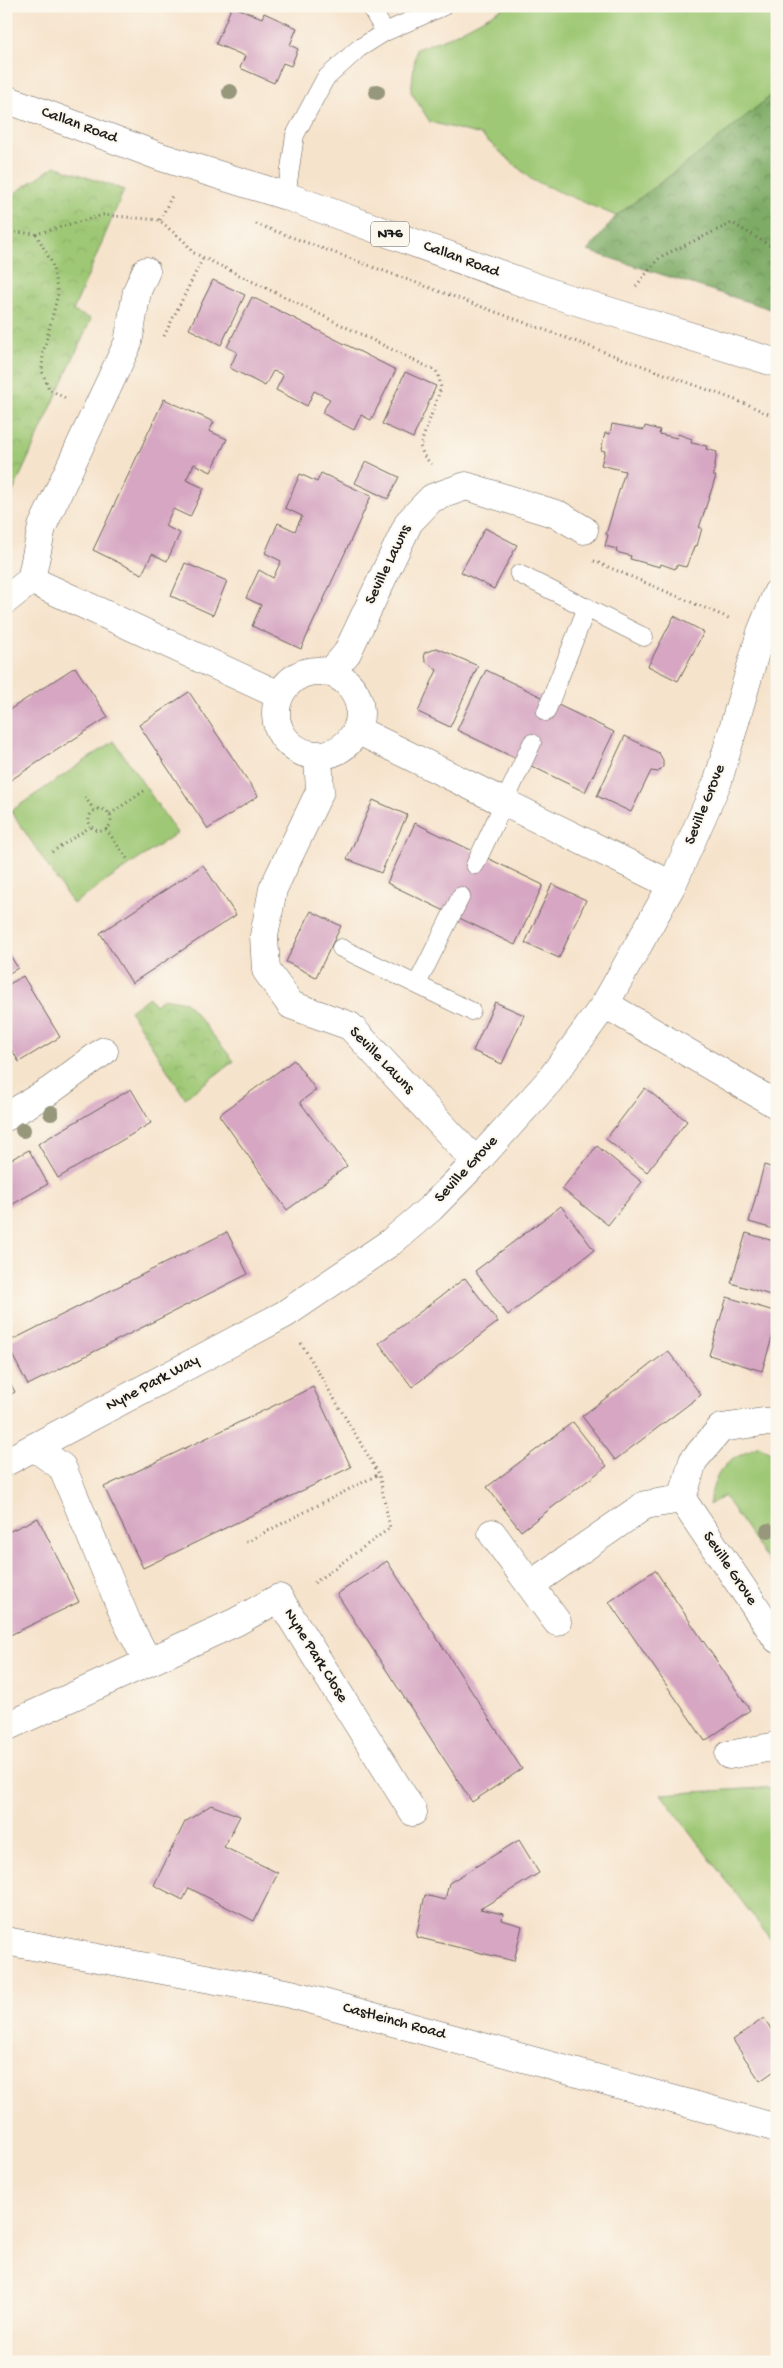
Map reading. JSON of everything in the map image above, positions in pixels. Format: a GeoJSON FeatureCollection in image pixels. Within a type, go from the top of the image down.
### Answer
{"type":"FeatureCollection","features":[{"type":"Feature","properties":{"kind":"street","name":"Callan Road"},"geometry":{"type":"LineString","coordinates":[[6,99],[161,157],[286,196],[560,296],[777,363]]}},
{"type":"Feature","properties":{"kind":"street"},"geometry":{"type":"LineString","coordinates":[[6,600],[31,580],[42,527],[128,343],[137,291],[146,271]]}},
{"type":"Feature","properties":{"kind":"street"},"geometry":{"type":"LineString","coordinates":[[466,486],[559,515],[584,530]]}},
{"type":"Feature","properties":{"kind":"street","name":"Seville Lawns"},"geometry":{"type":"LineString","coordinates":[[331,672],[347,653],[409,522],[432,498],[466,486]]}},
{"type":"Feature","properties":{"kind":"street"},"geometry":{"type":"LineString","coordinates":[[31,580],[279,696]]}},
{"type":"Feature","properties":{"kind":"street","name":"Seville Grove"},"geometry":{"type":"LineString","coordinates":[[292,1310],[391,1242],[431,1208],[476,1162],[550,1080],[605,1004],[672,885],[718,781],[762,632],[777,593]]}},
{"type":"Feature","properties":{"kind":"street"},"geometry":{"type":"LineString","coordinates":[[317,670],[331,672],[346,680],[355,692],[361,713],[357,730],[349,742],[335,752],[318,756],[300,751],[286,742],[277,726],[275,710],[279,696],[289,681],[299,674],[317,670]]}},
{"type":"Feature","properties":{"kind":"street"},"geometry":{"type":"LineString","coordinates":[[357,730],[672,885]]}},
{"type":"Feature","properties":{"kind":"street","name":"Seville Lawns"},"geometry":{"type":"LineString","coordinates":[[318,756],[320,791],[273,889],[264,936],[266,970],[290,1005],[350,1026],[476,1162]]}},
{"type":"Feature","properties":{"kind":"street"},"geometry":{"type":"LineString","coordinates":[[605,1004],[777,1105]]}},
{"type":"Feature","properties":{"kind":"street"},"geometry":{"type":"LineString","coordinates":[[6,1117],[51,1090],[104,1051]]}},
{"type":"Feature","properties":{"kind":"street","name":"Nyne Park Way"},"geometry":{"type":"LineString","coordinates":[[6,1462],[292,1310]]}},
{"type":"Feature","properties":{"kind":"street"},"geometry":{"type":"LineString","coordinates":[[530,1585],[645,1505],[682,1499],[693,1461],[722,1428],[762,1422],[777,1422]]}},
{"type":"Feature","properties":{"kind":"street"},"geometry":{"type":"LineString","coordinates":[[34,1447],[62,1467],[127,1622],[148,1662]]}},
{"type":"Feature","properties":{"kind":"street","name":"Seville Grove"},"geometry":{"type":"LineString","coordinates":[[682,1499],[777,1639]]}},
{"type":"Feature","properties":{"kind":"street"},"geometry":{"type":"LineString","coordinates":[[492,1533],[557,1622]]}},
{"type":"Feature","properties":{"kind":"street","name":"Nyne Park Close"},"geometry":{"type":"LineString","coordinates":[[6,1727],[236,1622],[279,1598],[413,1812]]}},
{"type":"Feature","properties":{"kind":"street"},"geometry":{"type":"LineString","coordinates":[[729,1755],[777,1746]]}},
{"type":"Feature","properties":{"kind":"street","name":"Castleinch Road"},"geometry":{"type":"LineString","coordinates":[[6,1941],[291,1994],[777,2128]]}},
{"type":"Feature","properties":{"kind":"lane"},"geometry":{"type":"LineString","coordinates":[[370,6],[385,32]]}},
{"type":"Feature","properties":{"kind":"lane"},"geometry":{"type":"LineString","coordinates":[[286,196],[294,135],[325,79],[358,49],[385,32],[444,6]]}},
{"type":"Feature","properties":{"kind":"lane"},"geometry":{"type":"LineString","coordinates":[[519,574],[644,637]]}},
{"type":"Feature","properties":{"kind":"lane"},"geometry":{"type":"LineString","coordinates":[[546,712],[587,607]]}},
{"type":"Feature","properties":{"kind":"lane"},"geometry":{"type":"LineString","coordinates":[[475,865],[532,743]]}},
{"type":"Feature","properties":{"kind":"lane"},"geometry":{"type":"LineString","coordinates":[[417,984],[461,896]]}},
{"type":"Feature","properties":{"kind":"lane"},"geometry":{"type":"LineString","coordinates":[[341,948],[471,1010]]}},
{"type":"Feature","properties":{"kind":"path"},"geometry":{"type":"LineString","coordinates":[[160,220],[173,193],[182,196]]}},
{"type":"Feature","properties":{"kind":"path"},"geometry":{"type":"LineString","coordinates":[[6,235],[14,232],[36,234],[103,215],[160,220],[167,228],[177,233],[192,252],[436,371],[440,378],[441,388],[420,446],[424,456],[439,475],[466,486]]}},
{"type":"Feature","properties":{"kind":"path"},"geometry":{"type":"LineString","coordinates":[[247,220],[749,405],[775,417],[777,420]]}},
{"type":"Feature","properties":{"kind":"path"},"geometry":{"type":"LineString","coordinates":[[634,288],[660,257],[732,223],[769,246],[777,241]]}},
{"type":"Feature","properties":{"kind":"path"},"geometry":{"type":"LineString","coordinates":[[36,234],[52,263],[58,294],[43,353],[42,371],[49,389],[95,414]]}},
{"type":"Feature","properties":{"kind":"path"},"geometry":{"type":"LineString","coordinates":[[164,337],[203,258]]}},
{"type":"Feature","properties":{"kind":"path"},"geometry":{"type":"LineString","coordinates":[[584,530],[594,562],[762,632]]}},
{"type":"Feature","properties":{"kind":"path"},"geometry":{"type":"LineString","coordinates":[[110,814],[144,791]]}},
{"type":"Feature","properties":{"kind":"path"},"geometry":{"type":"LineString","coordinates":[[85,797],[94,810]]}},
{"type":"Feature","properties":{"kind":"path"},"geometry":{"type":"LineString","coordinates":[[104,809],[110,814],[112,821],[106,829],[96,831],[90,827],[88,820],[94,810],[104,809]]}},
{"type":"Feature","properties":{"kind":"path"},"geometry":{"type":"LineString","coordinates":[[52,852],[90,827]]}},
{"type":"Feature","properties":{"kind":"path"},"geometry":{"type":"LineString","coordinates":[[106,829],[128,860]]}},
{"type":"Feature","properties":{"kind":"path"},"geometry":{"type":"LineString","coordinates":[[292,1310],[379,1474],[390,1528],[314,1583]]}},
{"type":"Feature","properties":{"kind":"path"},"geometry":{"type":"LineString","coordinates":[[246,1542],[379,1474]]}},
{"type":"Feature","properties":{"kind":"green space"},"geometry":{"type":"Polygon","coordinates":[[[507,6],[777,6],[777,91],[699,154],[616,216],[532,180],[481,135],[430,122],[411,92],[416,49],[449,37],[507,6]]]}},
{"type":"Feature","properties":{"kind":"green space"},"geometry":{"type":"Polygon","coordinates":[[[777,91],[777,311],[588,251],[616,216],[699,154],[777,91]]]}},
{"type":"Feature","properties":{"kind":"green space"},"geometry":{"type":"Polygon","coordinates":[[[55,166],[124,190],[73,311],[91,319],[6,507],[6,199],[55,166]]]}},
{"type":"Feature","properties":{"kind":"green space"},"geometry":{"type":"Polygon","coordinates":[[[114,741],[177,833],[73,904],[11,811],[114,741]]]}},
{"type":"Feature","properties":{"kind":"green space"},"geometry":{"type":"Polygon","coordinates":[[[149,997],[155,1005],[164,998],[186,1002],[234,1061],[185,1098],[130,1011],[149,997]]]}},
{"type":"Feature","properties":{"kind":"green space"},"geometry":{"type":"Polygon","coordinates":[[[759,1446],[772,1454],[777,1466],[777,1574],[724,1496],[709,1505],[715,1482],[724,1467],[738,1456],[759,1446]]]}},
{"type":"Feature","properties":{"kind":"green space"},"geometry":{"type":"Polygon","coordinates":[[[777,1787],[777,1948],[661,1794],[777,1787]]]}},
{"type":"Feature","properties":{"kind":"building"},"geometry":{"type":"Polygon","coordinates":[[[232,6],[262,18],[264,13],[297,28],[290,45],[298,49],[291,66],[283,63],[274,83],[240,68],[245,56],[216,44],[232,6]]]}},
{"type":"Feature","properties":{"kind":"building"},"geometry":{"type":"Polygon","coordinates":[[[213,280],[245,295],[221,345],[189,329],[213,280]]]}},
{"type":"Feature","properties":{"kind":"building"},"geometry":{"type":"Polygon","coordinates":[[[252,297],[396,370],[371,420],[361,415],[354,430],[322,413],[330,399],[314,391],[307,406],[276,390],[283,376],[279,373],[273,371],[265,386],[230,368],[237,352],[227,347],[252,297]]]}},
{"type":"Feature","properties":{"kind":"building"},"geometry":{"type":"Polygon","coordinates":[[[405,372],[436,386],[413,438],[382,424],[405,372]]]}},
{"type":"Feature","properties":{"kind":"building"},"geometry":{"type":"Polygon","coordinates":[[[164,399],[214,422],[209,431],[227,439],[211,472],[194,464],[186,480],[204,488],[190,517],[173,509],[165,526],[180,533],[167,561],[152,554],[142,574],[93,550],[164,399]]]}},
{"type":"Feature","properties":{"kind":"building"},"geometry":{"type":"Polygon","coordinates":[[[612,424],[644,430],[645,426],[660,430],[659,434],[677,438],[678,434],[692,439],[691,443],[707,446],[706,449],[717,452],[713,476],[716,476],[699,528],[702,528],[697,546],[695,545],[686,567],[677,565],[675,569],[661,564],[660,567],[630,559],[631,556],[616,552],[617,549],[605,546],[608,535],[606,534],[625,471],[601,465],[605,451],[601,450],[605,433],[610,434],[612,424]]]}},
{"type":"Feature","properties":{"kind":"building"},"geometry":{"type":"Polygon","coordinates":[[[366,461],[399,477],[388,499],[355,483],[366,461]]]}},
{"type":"Feature","properties":{"kind":"building"},"geometry":{"type":"Polygon","coordinates":[[[321,473],[371,496],[301,649],[252,626],[261,605],[246,598],[259,570],[273,578],[281,561],[265,553],[278,523],[295,531],[302,516],[285,508],[300,474],[317,482],[321,473]]]}},
{"type":"Feature","properties":{"kind":"building"},"geometry":{"type":"Polygon","coordinates":[[[485,528],[517,545],[494,589],[461,572],[485,528]]]}},
{"type":"Feature","properties":{"kind":"building"},"geometry":{"type":"Polygon","coordinates":[[[185,563],[227,581],[213,615],[171,596],[185,563]]]}},
{"type":"Feature","properties":{"kind":"building"},"geometry":{"type":"Polygon","coordinates":[[[674,616],[704,632],[678,681],[648,666],[674,616]]]}},
{"type":"Feature","properties":{"kind":"building"},"geometry":{"type":"Polygon","coordinates":[[[437,648],[478,666],[450,727],[418,712],[437,670],[425,661],[424,653],[437,648]]]}},
{"type":"Feature","properties":{"kind":"building"},"geometry":{"type":"Polygon","coordinates":[[[75,667],[108,717],[6,783],[6,712],[75,667]]]}},
{"type":"Feature","properties":{"kind":"building"},"geometry":{"type":"Polygon","coordinates":[[[486,670],[614,732],[585,792],[457,730],[486,670]]]}},
{"type":"Feature","properties":{"kind":"building"},"geometry":{"type":"Polygon","coordinates":[[[189,692],[258,796],[208,829],[139,725],[189,692]]]}},
{"type":"Feature","properties":{"kind":"building"},"geometry":{"type":"Polygon","coordinates":[[[625,736],[659,753],[663,760],[663,767],[658,772],[651,771],[631,812],[597,796],[625,736]]]}},
{"type":"Feature","properties":{"kind":"building"},"geometry":{"type":"Polygon","coordinates":[[[373,800],[407,815],[381,873],[347,859],[373,800]]]}},
{"type":"Feature","properties":{"kind":"building"},"geometry":{"type":"Polygon","coordinates":[[[415,823],[543,885],[515,945],[387,883],[415,823]]]}},
{"type":"Feature","properties":{"kind":"building"},"geometry":{"type":"Polygon","coordinates":[[[203,865],[236,915],[132,983],[100,933],[203,865]]]}},
{"type":"Feature","properties":{"kind":"building"},"geometry":{"type":"Polygon","coordinates":[[[552,884],[586,900],[559,958],[525,943],[552,884]]]}},
{"type":"Feature","properties":{"kind":"building"},"geometry":{"type":"Polygon","coordinates":[[[311,911],[341,926],[316,977],[286,962],[311,911]]]}},
{"type":"Feature","properties":{"kind":"building"},"geometry":{"type":"Polygon","coordinates":[[[6,949],[18,968],[6,975],[6,949]]]}},
{"type":"Feature","properties":{"kind":"building"},"geometry":{"type":"Polygon","coordinates":[[[23,976],[60,1037],[19,1062],[6,1040],[6,986],[23,976]]]}},
{"type":"Feature","properties":{"kind":"building"},"geometry":{"type":"Polygon","coordinates":[[[495,1002],[524,1015],[502,1064],[473,1051],[495,1002]]]}},
{"type":"Feature","properties":{"kind":"building"},"geometry":{"type":"Polygon","coordinates":[[[294,1060],[316,1090],[300,1102],[347,1166],[287,1210],[219,1115],[294,1060]]]}},
{"type":"Feature","properties":{"kind":"building"},"geometry":{"type":"Polygon","coordinates":[[[645,1088],[687,1121],[647,1172],[606,1139],[645,1088]]]}},
{"type":"Feature","properties":{"kind":"building"},"geometry":{"type":"Polygon","coordinates":[[[131,1089],[151,1123],[58,1178],[38,1144],[131,1089]]]}},
{"type":"Feature","properties":{"kind":"building"},"geometry":{"type":"Polygon","coordinates":[[[597,1146],[642,1182],[608,1225],[562,1189],[597,1146]]]}},
{"type":"Feature","properties":{"kind":"building"},"geometry":{"type":"Polygon","coordinates":[[[29,1150],[48,1184],[6,1208],[6,1162],[29,1150]]]}},
{"type":"Feature","properties":{"kind":"building"},"geometry":{"type":"Polygon","coordinates":[[[764,1165],[777,1169],[777,1230],[749,1222],[764,1165]]]}},
{"type":"Feature","properties":{"kind":"building"},"geometry":{"type":"Polygon","coordinates":[[[561,1206],[594,1250],[508,1315],[475,1271],[561,1206]]]}},
{"type":"Feature","properties":{"kind":"building"},"geometry":{"type":"Polygon","coordinates":[[[227,1232],[248,1274],[28,1385],[6,1343],[227,1232]]]}},
{"type":"Feature","properties":{"kind":"building"},"geometry":{"type":"Polygon","coordinates":[[[746,1233],[777,1242],[777,1297],[731,1283],[746,1233]]]}},
{"type":"Feature","properties":{"kind":"building"},"geometry":{"type":"Polygon","coordinates":[[[465,1278],[498,1322],[412,1387],[379,1343],[465,1278]]]}},
{"type":"Feature","properties":{"kind":"building"},"geometry":{"type":"Polygon","coordinates":[[[727,1297],[777,1312],[777,1321],[762,1371],[709,1355],[727,1297]]]}},
{"type":"Feature","properties":{"kind":"building"},"geometry":{"type":"Polygon","coordinates":[[[668,1351],[701,1395],[615,1460],[582,1416],[668,1351]]]}},
{"type":"Feature","properties":{"kind":"building"},"geometry":{"type":"Polygon","coordinates":[[[6,1375],[15,1392],[6,1397],[6,1375]]]}},
{"type":"Feature","properties":{"kind":"building"},"geometry":{"type":"Polygon","coordinates":[[[313,1387],[351,1467],[143,1568],[104,1487],[313,1387]]]}},
{"type":"Feature","properties":{"kind":"building"},"geometry":{"type":"Polygon","coordinates":[[[573,1422],[607,1466],[521,1531],[487,1487],[573,1422]]]}},
{"type":"Feature","properties":{"kind":"building"},"geometry":{"type":"Polygon","coordinates":[[[38,1518],[79,1602],[6,1637],[6,1533],[38,1518]]]}},
{"type":"Feature","properties":{"kind":"building"},"geometry":{"type":"Polygon","coordinates":[[[387,1561],[522,1769],[472,1802],[337,1594],[387,1561]]]}},
{"type":"Feature","properties":{"kind":"building"},"geometry":{"type":"Polygon","coordinates":[[[655,1570],[750,1710],[705,1741],[609,1602],[655,1570]]]}},
{"type":"Feature","properties":{"kind":"building"},"geometry":{"type":"Polygon","coordinates":[[[211,1805],[240,1816],[224,1847],[278,1873],[254,1921],[189,1888],[183,1900],[154,1885],[185,1822],[211,1805]]]}},
{"type":"Feature","properties":{"kind":"building"},"geometry":{"type":"Polygon","coordinates":[[[519,1840],[539,1873],[480,1909],[503,1914],[502,1920],[522,1926],[514,1961],[416,1937],[425,1895],[445,1900],[449,1883],[519,1840]]]}},
{"type":"Feature","properties":{"kind":"building"},"geometry":{"type":"Polygon","coordinates":[[[764,2018],[777,2038],[777,2069],[760,2081],[733,2040],[764,2018]]]}}]}
